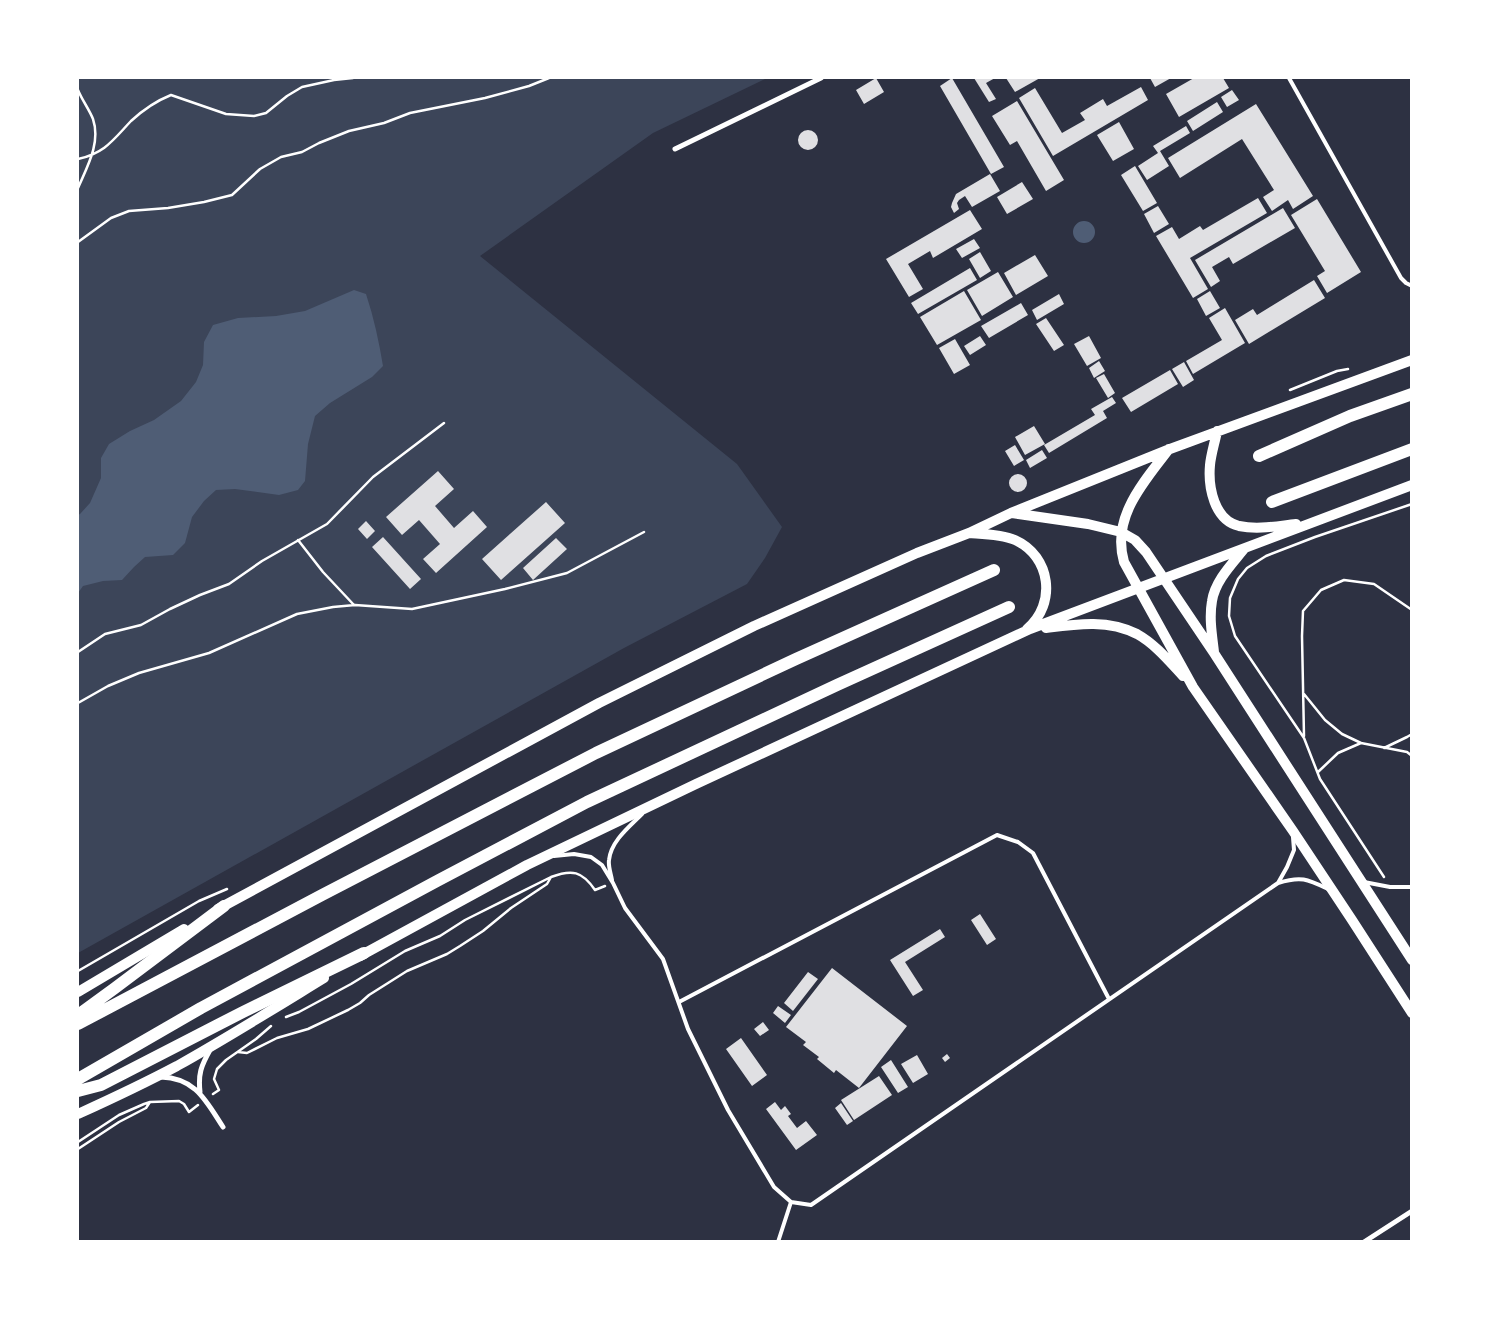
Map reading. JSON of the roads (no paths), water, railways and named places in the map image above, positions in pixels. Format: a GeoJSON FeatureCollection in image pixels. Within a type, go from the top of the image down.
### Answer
{"type":"FeatureCollection","features":[{"type":"Feature","properties":{"kind":"highway"},"geometry":{"type":"LineString","coordinates":[[1259,456],[1350,416],[1412,394]]}},
{"type":"Feature","properties":{"kind":"highway"},"geometry":{"type":"LineString","coordinates":[[1272,502],[1412,449]]}},
{"type":"Feature","properties":{"kind":"highway"},"geometry":{"type":"LineString","coordinates":[[78,1024],[596,753],[994,570]]}},
{"type":"Feature","properties":{"kind":"highway"},"geometry":{"type":"LineString","coordinates":[[78,1079],[202,1008],[587,802],[1009,607]]}},
{"type":"Feature","properties":{"kind":"highway"},"geometry":{"type":"LineString","coordinates":[[78,1014],[224,906]]}},
{"type":"Feature","properties":{"kind":"highway"},"geometry":{"type":"LineString","coordinates":[[78,1091],[100,1086],[243,1012],[364,953]]}},
{"type":"Feature","properties":{"kind":"main road"},"geometry":{"type":"LineString","coordinates":[[78,992],[224,906],[599,703],[754,626],[916,553],[969,533],[1011,513],[1170,448],[1412,360]]}},
{"type":"Feature","properties":{"kind":"main road"},"geometry":{"type":"LineString","coordinates":[[1217,432],[1210,463],[1210,478],[1214,502],[1224,519],[1237,525],[1256,528],[1312,522]]}},
{"type":"Feature","properties":{"kind":"main road"},"geometry":{"type":"LineString","coordinates":[[1170,448],[1144,482],[1126,514],[1121,532],[1121,551],[1124,562],[1193,687],[1293,831],[1412,1013]]}},
{"type":"Feature","properties":{"kind":"main road"},"geometry":{"type":"LineString","coordinates":[[78,1114],[156,1077],[251,1024],[364,953],[544,857],[651,805],[1030,629],[1412,485]]}},
{"type":"Feature","properties":{"kind":"main road"},"geometry":{"type":"LineString","coordinates":[[1011,513],[1088,524],[1121,532],[1135,540],[1146,552],[1214,653],[1412,960]]}},
{"type":"Feature","properties":{"kind":"main road"},"geometry":{"type":"LineString","coordinates":[[969,533],[1014,539],[1028,548],[1039,561],[1046,576],[1047,593],[1043,610],[1033,624],[1020,635]]}},
{"type":"Feature","properties":{"kind":"main road"},"geometry":{"type":"LineString","coordinates":[[1214,653],[1210,615],[1212,599],[1229,567],[1246,547]]}},
{"type":"Feature","properties":{"kind":"main road"},"geometry":{"type":"LineString","coordinates":[[1030,629],[1080,624],[1108,624],[1137,634],[1162,653],[1193,687]]}},
{"type":"Feature","properties":{"kind":"street"},"geometry":{"type":"LineString","coordinates":[[675,149],[821,78]]}},
{"type":"Feature","properties":{"kind":"street"},"geometry":{"type":"LineString","coordinates":[[200,1092],[201,1065],[213,1045]]}},
{"type":"Feature","properties":{"kind":"street"},"geometry":{"type":"LineString","coordinates":[[156,1077],[171,1077],[182,1080],[200,1092],[223,1127]]}},
{"type":"Feature","properties":{"kind":"street"},"geometry":{"type":"LineString","coordinates":[[1364,1242],[1412,1210]]}},
{"type":"Feature","properties":{"kind":"lane"},"geometry":{"type":"LineString","coordinates":[[1289,78],[1401,278],[1412,286]]}},
{"type":"Feature","properties":{"kind":"lane"},"geometry":{"type":"LineString","coordinates":[[613,883],[609,861],[614,845],[651,805]]}},
{"type":"Feature","properties":{"kind":"lane"},"geometry":{"type":"LineString","coordinates":[[1278,883],[1294,850],[1293,831]]}},
{"type":"Feature","properties":{"kind":"lane"},"geometry":{"type":"LineString","coordinates":[[679,1002],[997,835],[1018,842],[1033,852],[1109,999]]}},
{"type":"Feature","properties":{"kind":"lane"},"geometry":{"type":"LineString","coordinates":[[544,857],[574,854],[591,858],[602,864],[625,908],[663,959],[688,1029],[728,1110],[774,1188],[791,1202],[811,1205],[1278,883],[1293,878],[1311,880],[1333,891]]}},
{"type":"Feature","properties":{"kind":"lane"},"geometry":{"type":"LineString","coordinates":[[1360,881],[1390,887],[1412,888]]}},
{"type":"Feature","properties":{"kind":"lane"},"geometry":{"type":"LineString","coordinates":[[778,1242],[791,1202]]}}]}
